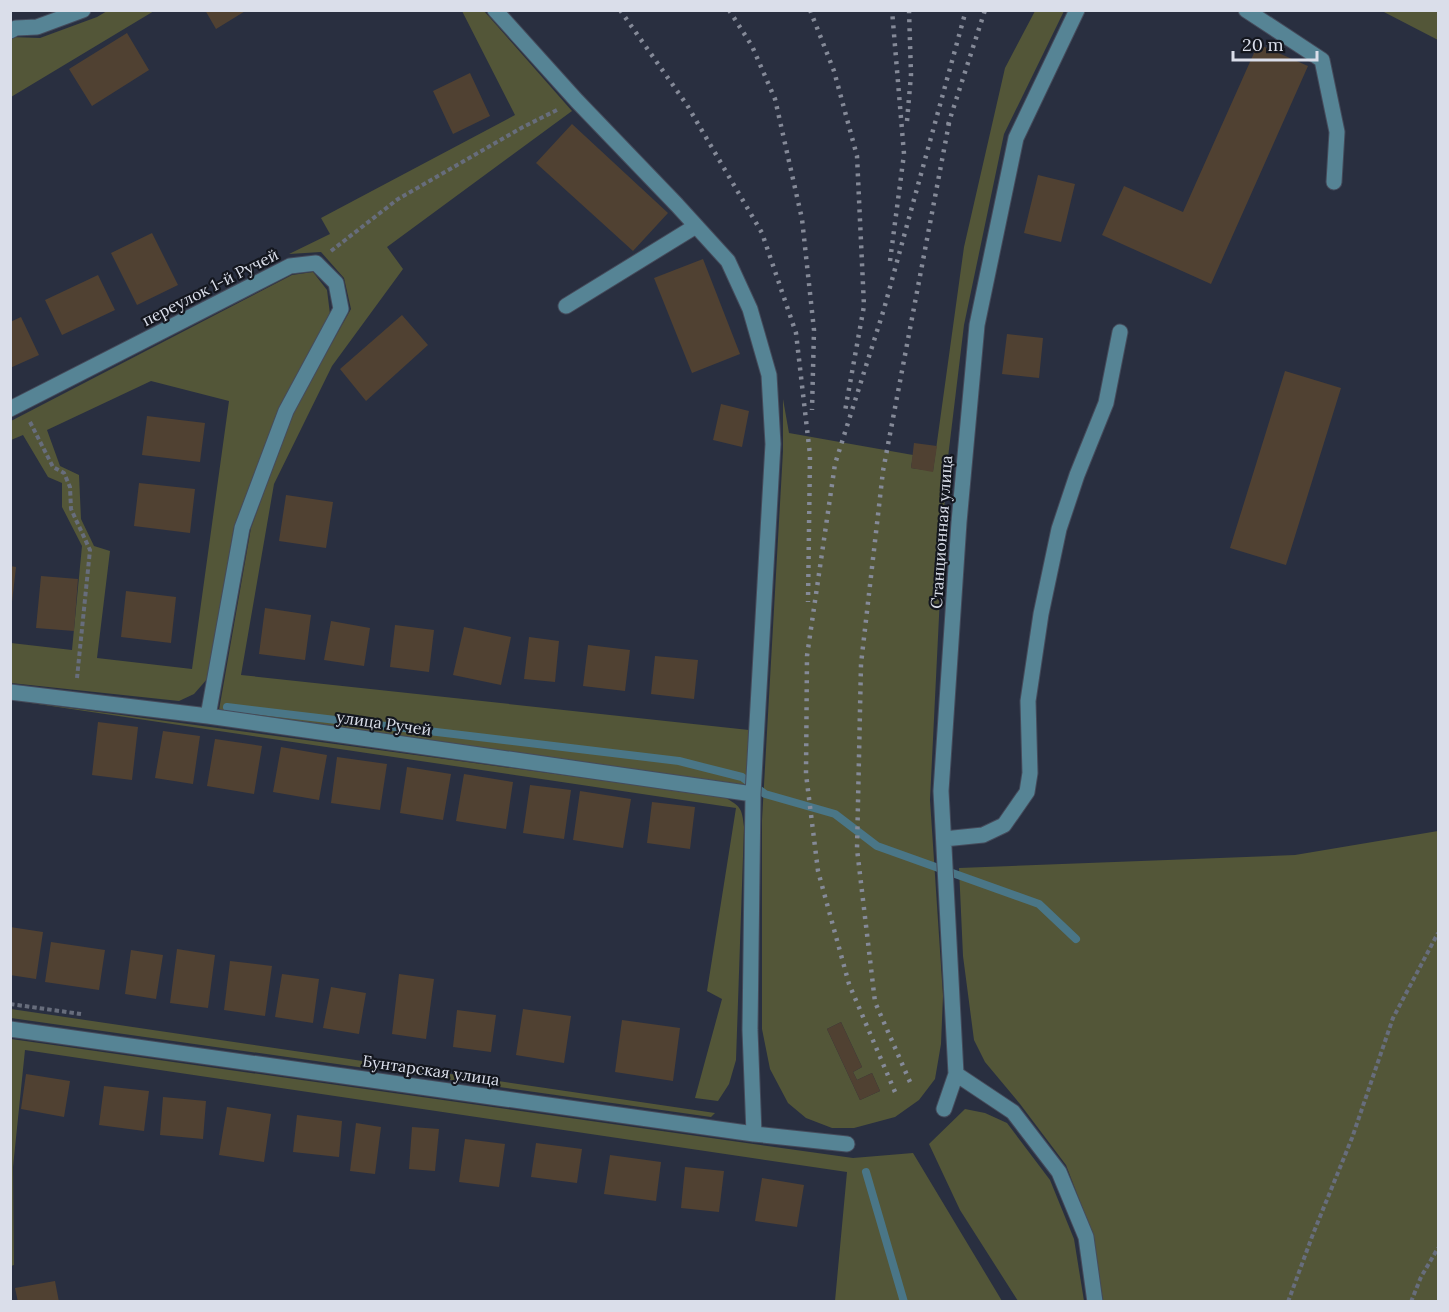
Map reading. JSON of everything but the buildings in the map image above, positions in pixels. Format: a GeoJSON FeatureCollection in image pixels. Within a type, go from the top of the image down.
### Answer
{"type":"FeatureCollection","features":[{"type":"Feature","properties":{"kind":"street"},"geometry":{"type":"LineString","coordinates":[[10,31],[16,28],[37,27],[83,10]]}},
{"type":"Feature","properties":{"kind":"street"},"geometry":{"type":"LineString","coordinates":[[495,10],[728,261],[750,309],[769,375],[773,444],[753,794],[750,1030],[754,1134]]}},
{"type":"Feature","properties":{"kind":"street","name":"Станционная улица"},"geometry":{"type":"LineString","coordinates":[[956,1074],[941,791],[959,522],[977,325],[1016,138],[1077,10]]}},
{"type":"Feature","properties":{"kind":"street"},"geometry":{"type":"LineString","coordinates":[[1246,10],[1322,60],[1337,132],[1334,182]]}},
{"type":"Feature","properties":{"kind":"street"},"geometry":{"type":"LineString","coordinates":[[566,306],[696,226]]}},
{"type":"Feature","properties":{"kind":"street"},"geometry":{"type":"LineString","coordinates":[[208,716],[242,528],[286,411],[341,309],[336,283],[316,263]]}},
{"type":"Feature","properties":{"kind":"street","name":"переулок 1-й Ручей"},"geometry":{"type":"LineString","coordinates":[[16,406],[290,266],[316,263]]}},
{"type":"Feature","properties":{"kind":"street"},"geometry":{"type":"LineString","coordinates":[[944,839],[983,835],[1004,825],[1027,792],[1030,773],[1028,701],[1041,614],[1059,529],[1077,475],[1106,403],[1120,332]]}},
{"type":"Feature","properties":{"kind":"street","name":"улица Ручей"},"geometry":{"type":"LineString","coordinates":[[10,692],[208,716],[753,794]]}},
{"type":"Feature","properties":{"kind":"street","name":"Бунтарская улица"},"geometry":{"type":"LineString","coordinates":[[11,1033],[754,1134],[847,1144]]}},
{"type":"Feature","properties":{"kind":"street"},"geometry":{"type":"LineString","coordinates":[[944,1108],[956,1074],[1013,1112],[1059,1172],[1086,1237],[1095,1302]]}},
{"type":"Feature","properties":{"kind":"path"},"geometry":{"type":"LineString","coordinates":[[316,263],[398,199],[524,127],[577,100]]}},
{"type":"Feature","properties":{"kind":"path"},"geometry":{"type":"LineString","coordinates":[[16,406],[52,467],[64,473],[70,488],[71,509],[90,550],[74,700]]}},
{"type":"Feature","properties":{"kind":"path"},"geometry":{"type":"LineString","coordinates":[[1288,1302],[1352,1138],[1393,1018],[1438,933]]}},
{"type":"Feature","properties":{"kind":"path"},"geometry":{"type":"LineString","coordinates":[[1412,1302],[1421,1277],[1438,1248]]}},
{"type":"Feature","properties":{"kind":"green space"},"geometry":{"type":"Polygon","coordinates":[[[107,11],[154,11],[11,97],[10,37],[40,38],[97,17],[107,11]]]}},
{"type":"Feature","properties":{"kind":"green space"},"geometry":{"type":"Polygon","coordinates":[[[462,11],[484,11],[572,111],[387,247],[403,269],[332,366],[274,484],[241,675],[749,730],[746,786],[219,710],[251,528],[293,412],[351,309],[344,278],[321,252],[289,254],[330,234],[321,218],[515,115],[462,11]]]}},
{"type":"Feature","properties":{"kind":"green space"},"geometry":{"type":"Polygon","coordinates":[[[1035,11],[1064,11],[1004,134],[964,325],[946,474],[930,800],[943,996],[941,1044],[935,1079],[919,1100],[895,1117],[854,1128],[832,1128],[806,1118],[788,1103],[770,1069],[762,1029],[762,820],[783,451],[783,399],[789,433],[913,455],[911,468],[933,471],[964,247],[1005,68],[1035,11]],[[841,1022],[827,1029],[860,1100],[880,1091],[872,1073],[857,1080],[853,1072],[862,1067],[841,1022]]]}},
{"type":"Feature","properties":{"kind":"green space"},"geometry":{"type":"Polygon","coordinates":[[[1382,11],[1438,11],[1438,40],[1382,11]]]}},
{"type":"Feature","properties":{"kind":"green space"},"geometry":{"type":"Polygon","coordinates":[[[313,272],[327,290],[330,314],[281,408],[234,527],[208,678],[194,694],[179,701],[11,683],[11,643],[72,650],[82,546],[62,507],[62,483],[48,477],[23,435],[11,440],[11,421],[292,275],[313,272]],[[151,381],[47,430],[60,466],[79,475],[81,519],[94,546],[110,551],[97,658],[192,669],[229,401],[151,381]]]}},
{"type":"Feature","properties":{"kind":"green space"},"geometry":{"type":"Polygon","coordinates":[[[11,700],[724,797],[739,808],[744,827],[736,1060],[729,1084],[718,1101],[695,1098],[722,999],[707,991],[736,808],[11,700]]]}},
{"type":"Feature","properties":{"kind":"green space"},"geometry":{"type":"Polygon","coordinates":[[[1438,831],[1438,1301],[1103,1301],[1092,1233],[1066,1165],[985,1062],[974,1040],[963,956],[959,868],[1295,855],[1438,831]]]}},
{"type":"Feature","properties":{"kind":"green space"},"geometry":{"type":"Polygon","coordinates":[[[11,1009],[715,1113],[711,1117],[11,1018],[11,1009]]]}},
{"type":"Feature","properties":{"kind":"green space"},"geometry":{"type":"Polygon","coordinates":[[[11,1039],[853,1158],[913,1153],[1002,1301],[835,1301],[847,1172],[25,1050],[13,1167],[14,1265],[11,1266],[11,1039]]]}},
{"type":"Feature","properties":{"kind":"green space"},"geometry":{"type":"Polygon","coordinates":[[[965,1109],[985,1113],[1007,1123],[1050,1180],[1074,1239],[1084,1301],[1018,1301],[960,1210],[929,1144],[965,1109]]]}},
{"type":"Feature","properties":{"kind":"waterway"},"geometry":{"type":"LineString","coordinates":[[227,707],[679,761],[742,777],[765,794],[835,814],[877,846],[1039,904],[1076,939]]}},
{"type":"Feature","properties":{"kind":"waterway"},"geometry":{"type":"LineString","coordinates":[[866,1172],[904,1302]]}},
{"type":"Feature","properties":{"kind":"railway"},"geometry":{"type":"LineString","coordinates":[[620,10],[687,105],[762,233],[796,333],[810,455],[808,602]]}},
{"type":"Feature","properties":{"kind":"railway"},"geometry":{"type":"LineString","coordinates":[[729,10],[752,46],[775,99],[802,219],[814,330],[812,410]]}},
{"type":"Feature","properties":{"kind":"railway"},"geometry":{"type":"LineString","coordinates":[[810,10],[834,71],[857,156],[864,306],[845,411]]}},
{"type":"Feature","properties":{"kind":"railway"},"geometry":{"type":"LineString","coordinates":[[890,261],[904,154],[892,10]]}},
{"type":"Feature","properties":{"kind":"railway"},"geometry":{"type":"LineString","coordinates":[[907,121],[911,75],[909,10]]}},
{"type":"Feature","properties":{"kind":"railway"},"geometry":{"type":"LineString","coordinates":[[895,1092],[849,984],[818,871],[806,774],[807,656],[835,464],[884,309],[966,10]]}},
{"type":"Feature","properties":{"kind":"railway"},"geometry":{"type":"LineString","coordinates":[[948,125],[985,10]]}},
{"type":"Feature","properties":{"kind":"railway"},"geometry":{"type":"LineString","coordinates":[[910,1082],[875,1002],[857,849],[861,664],[883,471],[950,118]]}}]}
